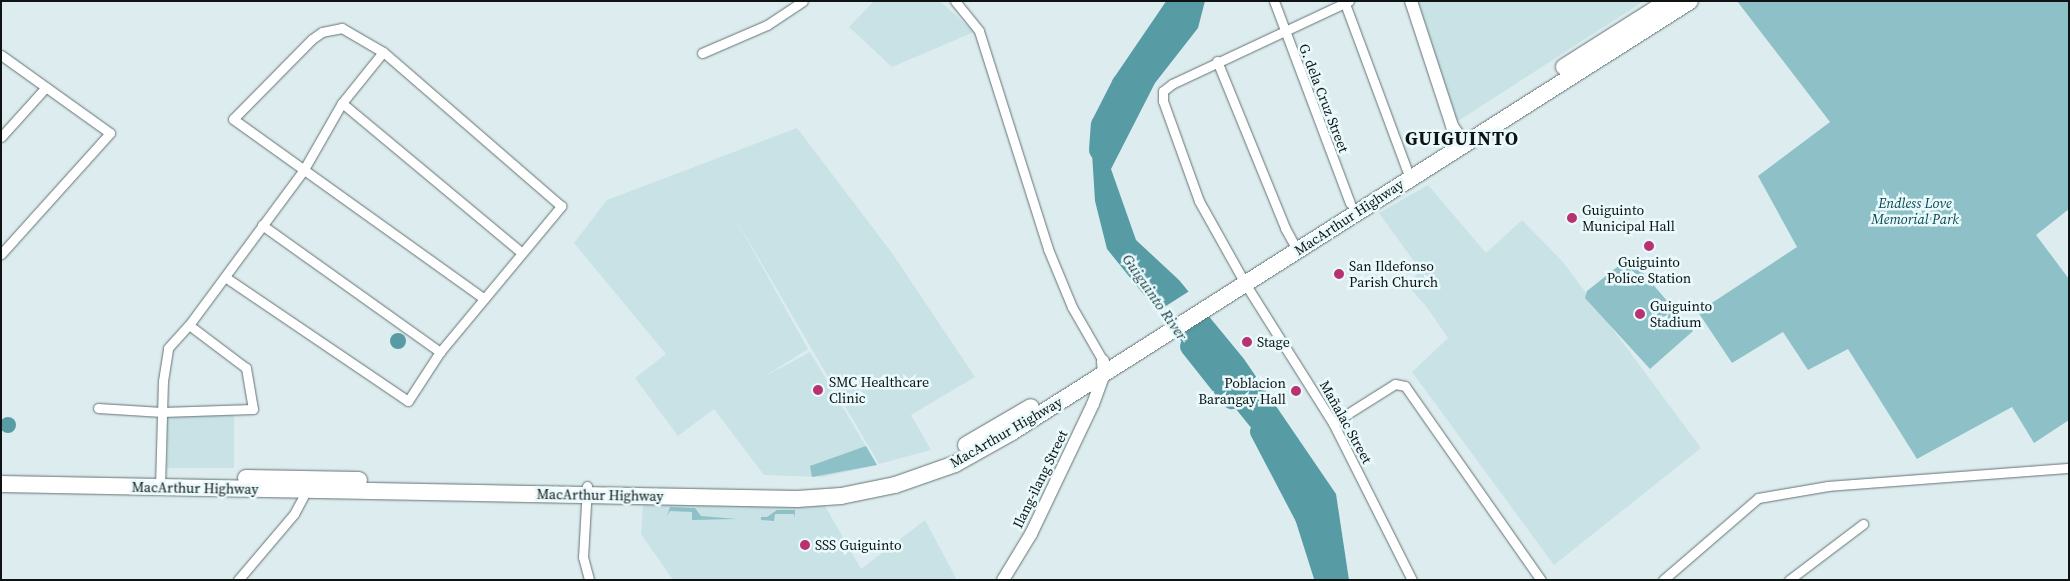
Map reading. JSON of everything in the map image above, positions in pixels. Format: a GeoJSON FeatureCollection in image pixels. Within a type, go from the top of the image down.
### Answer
{"type":"FeatureCollection","features":[{"type":"Feature","properties":{"kind":"highway","name":"MacArthur Highway"},"geometry":{"type":"LineString","coordinates":[[1461,139],[1668,1]]}},
{"type":"Feature","properties":{"kind":"highway","name":"MacArthur Highway"},"geometry":{"type":"LineString","coordinates":[[1,484],[160,482],[587,490],[797,489],[877,480],[950,455],[1104,367],[1237,284],[1461,139],[1690,1]]}},
{"type":"Feature","properties":{"kind":"highway","name":"MacArthur Highway"},"geometry":{"type":"LineString","coordinates":[[1294,246],[1350,203],[1407,173]]}},
{"type":"Feature","properties":{"kind":"highway","name":"MacArthur Highway"},"geometry":{"type":"LineString","coordinates":[[1,473],[160,482]]}},
{"type":"Feature","properties":{"kind":"street"},"geometry":{"type":"LineString","coordinates":[[702,53],[767,25],[803,1]]}},
{"type":"Feature","properties":{"kind":"street"},"geometry":{"type":"LineString","coordinates":[[955,1],[975,23],[985,44],[1048,250],[1072,307],[1104,367]]}},
{"type":"Feature","properties":{"kind":"street","name":"G. dela Cruz Street"},"geometry":{"type":"LineString","coordinates":[[1274,1],[1283,31],[1350,203]]}},
{"type":"Feature","properties":{"kind":"street"},"geometry":{"type":"LineString","coordinates":[[1412,1],[1461,139]]}},
{"type":"Feature","properties":{"kind":"street"},"geometry":{"type":"LineString","coordinates":[[1294,246],[1218,60],[1346,2],[1407,173]]}},
{"type":"Feature","properties":{"kind":"street"},"geometry":{"type":"LineString","coordinates":[[225,277],[408,401],[440,352],[521,252],[562,206],[382,52],[342,28],[322,32],[233,119],[303,171],[483,298]]}},
{"type":"Feature","properties":{"kind":"street"},"geometry":{"type":"LineString","coordinates":[[160,482],[162,412],[168,348],[189,326],[303,171],[342,103],[382,52]]}},
{"type":"Feature","properties":{"kind":"street"},"geometry":{"type":"LineString","coordinates":[[1,55],[110,133],[1,254]]}},
{"type":"Feature","properties":{"kind":"street","name":"Mañalac Street"},"geometry":{"type":"LineString","coordinates":[[1218,60],[1172,84],[1163,91],[1163,101],[1199,201],[1237,284],[1333,423],[1412,580]]}},
{"type":"Feature","properties":{"kind":"street"},"geometry":{"type":"LineString","coordinates":[[1,137],[46,87]]}},
{"type":"Feature","properties":{"kind":"street"},"geometry":{"type":"LineString","coordinates":[[342,103],[521,252]]}},
{"type":"Feature","properties":{"kind":"street"},"geometry":{"type":"LineString","coordinates":[[262,226],[440,352]]}},
{"type":"Feature","properties":{"kind":"street"},"geometry":{"type":"LineString","coordinates":[[98,408],[162,412],[253,409],[246,368],[189,326]]}},
{"type":"Feature","properties":{"kind":"street","name":"Ilang-ilang Street"},"geometry":{"type":"LineString","coordinates":[[1003,580],[1031,534],[1093,404],[1104,367]]}},
{"type":"Feature","properties":{"kind":"street"},"geometry":{"type":"LineString","coordinates":[[1333,423],[1395,384],[1405,386],[1541,580]]}},
{"type":"Feature","properties":{"kind":"street"},"geometry":{"type":"LineString","coordinates":[[1664,580],[1758,498],[1828,486],[2069,468]]}},
{"type":"Feature","properties":{"kind":"street"},"geometry":{"type":"LineString","coordinates":[[238,580],[294,514],[308,485]]}},
{"type":"Feature","properties":{"kind":"street"},"geometry":{"type":"LineString","coordinates":[[587,490],[583,557],[589,580]]}},
{"type":"Feature","properties":{"kind":"street"},"geometry":{"type":"LineString","coordinates":[[1790,580],[1863,524]]}},
{"type":"Feature","properties":{"kind":"shaded area"},"geometry":{"type":"Polygon","coordinates":[[[874,1],[940,1],[974,32],[892,67],[849,27],[874,1]]]}},
{"type":"Feature","properties":{"kind":"shaded area"},"geometry":{"type":"Polygon","coordinates":[[[1409,1],[1644,1],[1455,123],[1409,1]]]}},
{"type":"Feature","properties":{"kind":"shaded area"},"geometry":{"type":"Polygon","coordinates":[[[797,128],[892,253],[975,377],[911,415],[931,450],[879,464],[731,211],[808,349],[762,378],[810,352],[877,465],[823,477],[764,475],[714,409],[678,436],[635,378],[666,354],[574,243],[607,200],[797,128]]]}},
{"type":"Feature","properties":{"kind":"shaded area"},"geometry":{"type":"Polygon","coordinates":[[[1428,185],[1486,253],[1522,220],[1563,262],[1701,448],[1554,565],[1412,372],[1448,338],[1426,306],[1406,284],[1421,271],[1379,213],[1428,185]]]}},
{"type":"Feature","properties":{"kind":"shaded area"},"geometry":{"type":"Polygon","coordinates":[[[167,413],[234,413],[234,468],[167,468],[167,413]]]}},
{"type":"Feature","properties":{"kind":"shaded area"},"geometry":{"type":"Polygon","coordinates":[[[824,504],[861,569],[925,520],[957,580],[673,580],[641,534],[643,505],[824,504]]]}},
{"type":"Feature","properties":{"kind":"green space","name":"Endless Love Memorial Park"},"geometry":{"type":"Polygon","coordinates":[[[1737,1],[2069,1],[2069,209],[2036,235],[2069,279],[2069,420],[2034,443],[2012,407],[1917,459],[1848,349],[1808,370],[1783,332],[1732,363],[1698,312],[1797,247],[1758,176],[1830,122],[1737,1]]]}},
{"type":"Feature","properties":{"kind":"green space","name":"Guiguinto Stadium"},"geometry":{"type":"Polygon","coordinates":[[[1631,259],[1693,331],[1650,369],[1585,298],[1587,291],[1626,260],[1631,259]]]}},
{"type":"Feature","properties":{"kind":"green space"},"geometry":{"type":"Polygon","coordinates":[[[866,446],[877,465],[812,477],[810,466],[866,446]]]}},
{"type":"Feature","properties":{"kind":"green space"},"geometry":{"type":"Polygon","coordinates":[[[670,507],[695,508],[701,516],[737,519],[692,520],[692,512],[670,511],[667,516],[670,507]]]}},
{"type":"Feature","properties":{"kind":"green space"},"geometry":{"type":"Polygon","coordinates":[[[777,510],[795,510],[795,518],[794,514],[775,514],[774,521],[761,520],[761,517],[767,517],[777,510]]]}},
{"type":"Feature","properties":{"kind":"water"},"geometry":{"type":"Polygon","coordinates":[[[1184,1],[1205,1],[1198,28],[1155,83],[1111,169],[1136,240],[1179,280],[1244,359],[1336,494],[1349,580],[1327,580],[1312,525],[1269,450],[1107,249],[1095,201],[1091,137],[1160,32],[1184,1]]]}},
{"type":"Feature","properties":{"kind":"water"},"geometry":{"type":"Polygon","coordinates":[[[398,333],[406,341],[398,349],[390,341],[398,333]]]}},
{"type":"Feature","properties":{"kind":"water"},"geometry":{"type":"Polygon","coordinates":[[[8,417],[16,425],[8,433],[0,425],[8,417]]]}},
{"type":"Feature","properties":{"kind":"pier"},"geometry":{"type":"Polygon","coordinates":[[[1191,290],[1209,313],[1173,335],[1155,313],[1191,290]]]}},
{"type":"Feature","properties":{"kind":"waterway","name":"Guiguinto River"},"geometry":{"type":"LineString","coordinates":[[1098,150],[1100,124],[1121,83],[1177,1]]}},
{"type":"Feature","properties":{"kind":"waterway","name":"Guiguinto River"},"geometry":{"type":"LineString","coordinates":[[1189,346],[1231,399]]}},
{"type":"Feature","properties":{"kind":"waterway","name":"Guiguinto River"},"geometry":{"type":"LineString","coordinates":[[1259,431],[1304,517],[1324,580]]}},
{"type":"Feature","properties":{"kind":"place","name":"Guiguinto Municipal Hall"},"geometry":{"type":"Point","coordinates":[1572,218]}},
{"type":"Feature","properties":{"kind":"place","name":"Guiguinto Police Station"},"geometry":{"type":"Point","coordinates":[1649,246]}},
{"type":"Feature","properties":{"kind":"place","name":"San Ildefonso Parish Church"},"geometry":{"type":"Point","coordinates":[1339,274]}},
{"type":"Feature","properties":{"kind":"place","name":"Guiguinto Stadium"},"geometry":{"type":"Point","coordinates":[1640,314]}},
{"type":"Feature","properties":{"kind":"place","name":"Stage"},"geometry":{"type":"Point","coordinates":[1247,342]}},
{"type":"Feature","properties":{"kind":"place","name":"SMC Healthcare Clinic"},"geometry":{"type":"Point","coordinates":[818,390]}},
{"type":"Feature","properties":{"kind":"place","name":"Poblacion Barangay Hall"},"geometry":{"type":"Point","coordinates":[1296,391]}},
{"type":"Feature","properties":{"kind":"place","name":"SSS Guiguinto"},"geometry":{"type":"Point","coordinates":[805,545]}},
{"type":"Feature","properties":{"kind":"district","name":"GUIGUINTO"},"geometry":{"type":"Point","coordinates":[1462,139]}}]}
